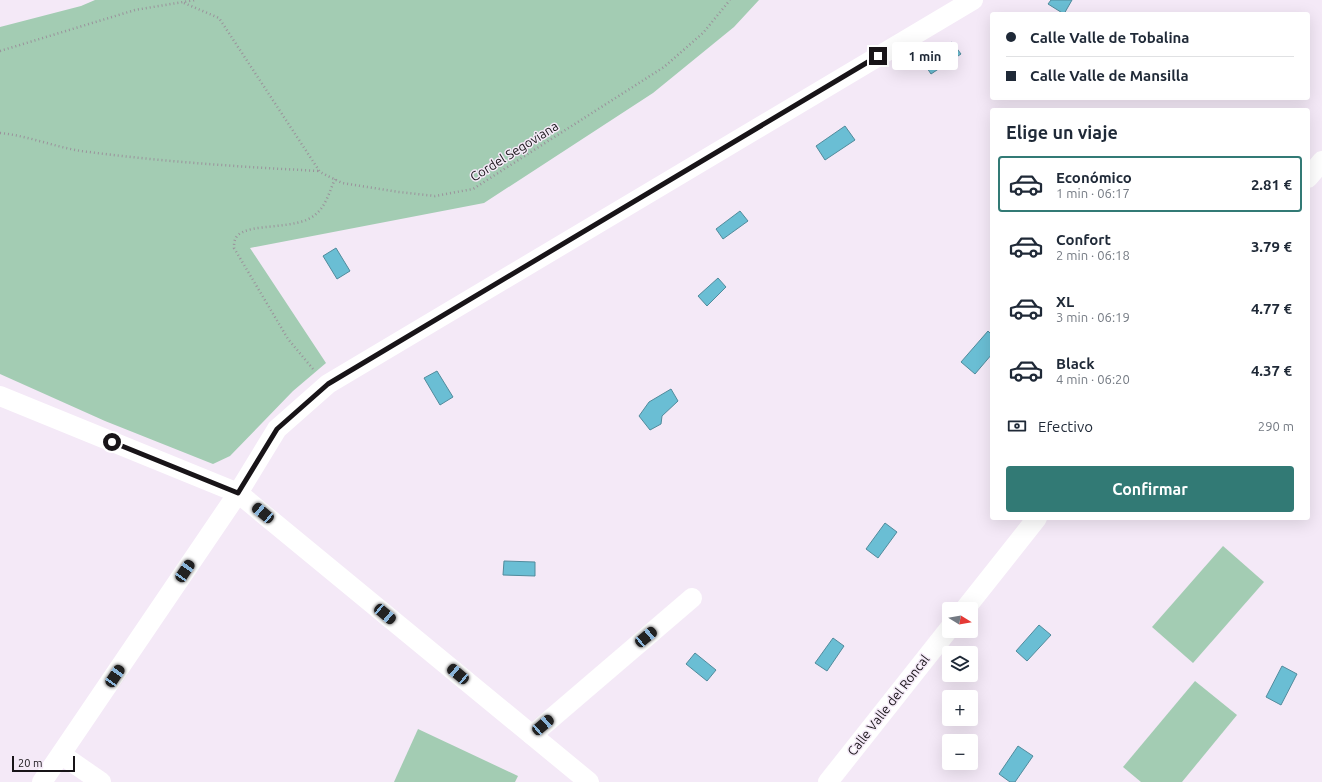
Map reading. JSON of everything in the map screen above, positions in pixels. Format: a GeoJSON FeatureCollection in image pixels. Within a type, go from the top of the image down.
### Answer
{"type":"FeatureCollection","features":[{"type":"Feature","properties":{"kind":"street"},"geometry":{"type":"LineString","coordinates":[[42,782],[62,755],[238,493],[277,429],[328,384],[973,0]]}},
{"type":"Feature","properties":{"kind":"street"},"geometry":{"type":"LineString","coordinates":[[1310,176],[1322,161]]}},
{"type":"Feature","properties":{"kind":"street"},"geometry":{"type":"LineString","coordinates":[[0,396],[238,493],[589,782]]}},
{"type":"Feature","properties":{"kind":"street"},"geometry":{"type":"LineString","coordinates":[[971,602],[1035,520]]}},
{"type":"Feature","properties":{"kind":"street"},"geometry":{"type":"LineString","coordinates":[[532,735],[692,598]]}},
{"type":"Feature","properties":{"kind":"street","name":"Calle Valle del Roncal"},"geometry":{"type":"LineString","coordinates":[[828,782],[942,638]]}},
{"type":"Feature","properties":{"kind":"street"},"geometry":{"type":"LineString","coordinates":[[62,755],[101,782]]}},
{"type":"Feature","properties":{"kind":"path"},"geometry":{"type":"LineString","coordinates":[[184,3],[188,0]]}},
{"type":"Feature","properties":{"kind":"path"},"geometry":{"type":"LineString","coordinates":[[0,51],[135,10],[195,0]]}},
{"type":"Feature","properties":{"kind":"path","name":"Cordel Segoviana"},"geometry":{"type":"LineString","coordinates":[[320,172],[342,183],[435,196],[473,189],[664,67],[703,33],[730,0]]}},
{"type":"Feature","properties":{"kind":"path"},"geometry":{"type":"LineString","coordinates":[[184,3],[219,18],[320,172]]}},
{"type":"Feature","properties":{"kind":"path"},"geometry":{"type":"LineString","coordinates":[[0,133],[23,135],[87,152],[216,165],[320,172]]}},
{"type":"Feature","properties":{"kind":"path"},"geometry":{"type":"LineString","coordinates":[[328,384],[288,339],[234,248],[234,242],[238,235],[252,230],[303,221],[316,214],[326,201],[335,179]]}},
{"type":"Feature","properties":{"kind":"green space"},"geometry":{"type":"Polygon","coordinates":[[[95,0],[759,0],[734,27],[653,93],[484,203],[250,248],[326,363],[293,391],[230,456],[213,464],[105,421],[0,374],[0,27],[81,6],[95,0]]]}},
{"type":"Feature","properties":{"kind":"green space"},"geometry":{"type":"Polygon","coordinates":[[[1223,546],[1264,582],[1193,663],[1152,627],[1223,546]]]}},
{"type":"Feature","properties":{"kind":"green space"},"geometry":{"type":"Polygon","coordinates":[[[1195,681],[1237,715],[1182,782],[1141,782],[1123,767],[1195,681]]]}},
{"type":"Feature","properties":{"kind":"green space"},"geometry":{"type":"Polygon","coordinates":[[[418,729],[518,776],[515,782],[394,782],[418,729]]]}},
{"type":"Feature","properties":{"kind":"water"},"geometry":{"type":"Polygon","coordinates":[[[1051,0],[1072,0],[1065,12],[1061,12],[1048,4],[1051,0]]]}},
{"type":"Feature","properties":{"kind":"water"},"geometry":{"type":"Polygon","coordinates":[[[952,42],[961,54],[931,74],[923,62],[952,42]]]}},
{"type":"Feature","properties":{"kind":"water"},"geometry":{"type":"Polygon","coordinates":[[[845,126],[855,140],[825,160],[816,146],[845,126]]]}},
{"type":"Feature","properties":{"kind":"water"},"geometry":{"type":"Polygon","coordinates":[[[740,211],[748,221],[723,239],[716,229],[740,211]]]}},
{"type":"Feature","properties":{"kind":"water"},"geometry":{"type":"Polygon","coordinates":[[[336,248],[350,271],[337,279],[323,256],[336,248]]]}},
{"type":"Feature","properties":{"kind":"water"},"geometry":{"type":"Polygon","coordinates":[[[718,278],[726,287],[707,306],[698,296],[718,278]]]}},
{"type":"Feature","properties":{"kind":"water"},"geometry":{"type":"Polygon","coordinates":[[[988,331],[990,333],[990,356],[975,374],[961,362],[988,331]]]}},
{"type":"Feature","properties":{"kind":"water"},"geometry":{"type":"Polygon","coordinates":[[[437,371],[453,397],[440,405],[424,378],[437,371]]]}},
{"type":"Feature","properties":{"kind":"water"},"geometry":{"type":"Polygon","coordinates":[[[671,389],[678,401],[662,416],[661,424],[650,430],[639,416],[649,402],[671,389]]]}},
{"type":"Feature","properties":{"kind":"water"},"geometry":{"type":"Polygon","coordinates":[[[885,523],[897,532],[878,558],[866,549],[885,523]]]}},
{"type":"Feature","properties":{"kind":"water"},"geometry":{"type":"Polygon","coordinates":[[[504,561],[535,562],[535,576],[503,575],[504,561]]]}},
{"type":"Feature","properties":{"kind":"water"},"geometry":{"type":"Polygon","coordinates":[[[1039,625],[1051,635],[1027,661],[1016,651],[1039,625]]]}},
{"type":"Feature","properties":{"kind":"water"},"geometry":{"type":"Polygon","coordinates":[[[833,638],[844,646],[827,671],[815,663],[833,638]]]}},
{"type":"Feature","properties":{"kind":"water"},"geometry":{"type":"Polygon","coordinates":[[[695,653],[716,670],[707,681],[686,664],[695,653]]]}},
{"type":"Feature","properties":{"kind":"water"},"geometry":{"type":"Polygon","coordinates":[[[1282,666],[1297,674],[1281,705],[1266,697],[1282,666]]]}},
{"type":"Feature","properties":{"kind":"water"},"geometry":{"type":"Polygon","coordinates":[[[1018,746],[1033,756],[1015,782],[1010,782],[999,774],[1018,746]]]}},
{"type":"Feature","properties":{"kind":"route"},"geometry":{"type":"LineString","coordinates":[[112,442],[238,493],[277,429],[328,384],[878,56]]}}]}
